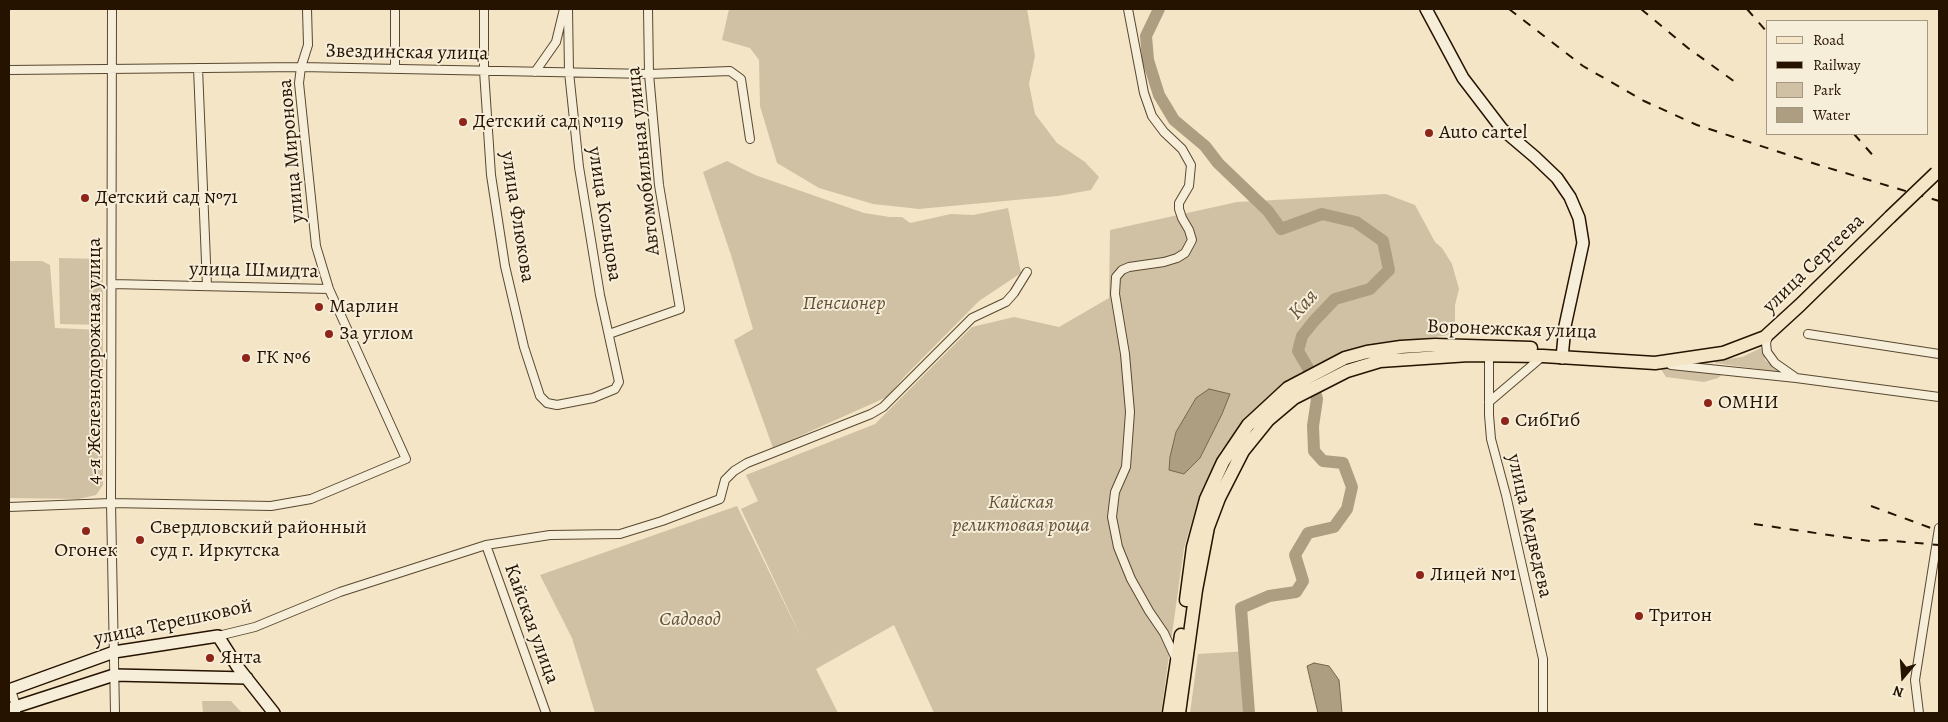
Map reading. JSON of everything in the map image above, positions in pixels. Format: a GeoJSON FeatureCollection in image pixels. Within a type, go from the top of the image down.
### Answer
{"type":"FeatureCollection","features":[{"type":"Feature","properties":{"kind":"main road","name":"улица Сергеева"},"geometry":{"type":"LineString","coordinates":[[1698,356],[1724,353],[1765,337],[1938,172]]}},
{"type":"Feature","properties":{"kind":"main road","name":"Воронежская улица"},"geometry":{"type":"LineString","coordinates":[[1291,393],[1327,366],[1345,358],[1401,347],[1435,345],[1543,356],[1562,353],[1655,363],[1698,356]]}},
{"type":"Feature","properties":{"kind":"main road","name":"Воронежская улица"},"geometry":{"type":"LineString","coordinates":[[1291,393],[1347,371],[1380,361],[1489,351],[1698,356]]}},
{"type":"Feature","properties":{"kind":"main road"},"geometry":{"type":"LineString","coordinates":[[1169,713],[1193,547],[1206,499],[1223,462],[1248,424],[1291,393]]}},
{"type":"Feature","properties":{"kind":"main road"},"geometry":{"type":"LineString","coordinates":[[1179,713],[1187,648],[1203,547],[1208,527],[1219,498],[1243,451],[1291,393]]}},
{"type":"Feature","properties":{"kind":"street","name":"4-я Железнодорожная улица"},"geometry":{"type":"LineString","coordinates":[[112,9],[111,504],[115,713]]}},
{"type":"Feature","properties":{"kind":"street","name":"улица Миронова"},"geometry":{"type":"LineString","coordinates":[[307,9],[308,45],[301,67],[299,82],[316,246],[329,289]]}},
{"type":"Feature","properties":{"kind":"street"},"geometry":{"type":"LineString","coordinates":[[395,9],[395,68]]}},
{"type":"Feature","properties":{"kind":"street","name":"улица Флюкова"},"geometry":{"type":"LineString","coordinates":[[484,9],[484,71],[491,175],[505,266],[524,347],[540,396]]}},
{"type":"Feature","properties":{"kind":"street","name":"улица Кольцова"},"geometry":{"type":"LineString","coordinates":[[535,72],[556,42],[566,9]]}},
{"type":"Feature","properties":{"kind":"street","name":"улица Кольцова"},"geometry":{"type":"LineString","coordinates":[[540,396],[547,403],[557,405],[593,398],[615,389],[619,382],[600,295],[579,167],[569,72],[566,9]]}},
{"type":"Feature","properties":{"kind":"street","name":"Автомобильная улица"},"geometry":{"type":"LineString","coordinates":[[609,334],[680,309],[659,185],[649,74],[648,9]]}},
{"type":"Feature","properties":{"kind":"street"},"geometry":{"type":"LineString","coordinates":[[1128,9],[1144,93],[1152,116],[1164,132],[1182,149],[1191,165],[1189,186],[1179,203],[1179,209],[1192,240],[1185,252],[1176,258],[1164,262],[1129,267],[1122,270],[1116,277],[1115,294],[1130,412],[1126,467],[1115,492],[1112,517],[1118,547],[1131,579],[1149,611],[1164,632],[1177,660]]}},
{"type":"Feature","properties":{"kind":"street"},"geometry":{"type":"LineString","coordinates":[[1426,9],[1463,78],[1502,129],[1557,178],[1570,197],[1580,218],[1583,243],[1562,353]]}},
{"type":"Feature","properties":{"kind":"street","name":"Звездинская улица"},"geometry":{"type":"LineString","coordinates":[[9,70],[301,67],[649,74],[730,71],[741,79],[750,139]]}},
{"type":"Feature","properties":{"kind":"street"},"geometry":{"type":"LineString","coordinates":[[198,68],[207,286]]}},
{"type":"Feature","properties":{"kind":"street","name":"улица Терешковой"},"geometry":{"type":"LineString","coordinates":[[10,690],[114,652],[218,636],[255,627],[340,592],[486,545],[550,535],[620,534],[662,522],[720,499],[725,480],[734,471],[747,463],[871,414],[883,407],[972,318],[1006,302],[1027,272]]}},
{"type":"Feature","properties":{"kind":"street","name":"улица Шмидта"},"geometry":{"type":"LineString","coordinates":[[111,504],[271,506],[311,499],[406,459],[329,289],[112,284]]}},
{"type":"Feature","properties":{"kind":"street"},"geometry":{"type":"LineString","coordinates":[[1769,333],[1766,343],[1767,352],[1775,363],[1796,378]]}},
{"type":"Feature","properties":{"kind":"street"},"geometry":{"type":"LineString","coordinates":[[1808,334],[1939,354]]}},
{"type":"Feature","properties":{"kind":"street","name":"улица Медведева"},"geometry":{"type":"LineString","coordinates":[[1489,351],[1491,439],[1506,495],[1542,659],[1543,713]]}},
{"type":"Feature","properties":{"kind":"street"},"geometry":{"type":"LineString","coordinates":[[1489,402],[1543,356]]}},
{"type":"Feature","properties":{"kind":"street"},"geometry":{"type":"LineString","coordinates":[[1698,356],[1718,370]]}},
{"type":"Feature","properties":{"kind":"street"},"geometry":{"type":"LineString","coordinates":[[1655,363],[1796,378],[1939,397]]}},
{"type":"Feature","properties":{"kind":"street"},"geometry":{"type":"LineString","coordinates":[[9,507],[111,504]]}},
{"type":"Feature","properties":{"kind":"street"},"geometry":{"type":"LineString","coordinates":[[1919,713],[1916,680],[1939,528]]}},
{"type":"Feature","properties":{"kind":"street","name":"Кайская улица"},"geometry":{"type":"LineString","coordinates":[[486,545],[546,713]]}},
{"type":"Feature","properties":{"kind":"street"},"geometry":{"type":"LineString","coordinates":[[218,636],[246,678],[274,713]]}},
{"type":"Feature","properties":{"kind":"street","name":"улица Терешковой"},"geometry":{"type":"LineString","coordinates":[[14,710],[114,675],[246,678]]}},
{"type":"Feature","properties":{"kind":"street"},"geometry":{"type":"LineString","coordinates":[[10,690],[14,710]]}},
{"type":"Feature","properties":{"kind":"green space"},"geometry":{"type":"Polygon","coordinates":[[[729,9],[1027,9],[1035,56],[1029,84],[1035,114],[1057,143],[1085,162],[1099,177],[1091,190],[1058,196],[919,209],[873,204],[819,188],[777,163],[760,106],[759,60],[750,48],[722,40],[729,9]]]}},
{"type":"Feature","properties":{"kind":"green space","name":"Пенсионер"},"geometry":{"type":"Polygon","coordinates":[[[727,161],[755,175],[864,213],[902,217],[910,223],[951,214],[973,215],[1008,208],[1021,273],[979,301],[904,377],[887,397],[773,448],[734,340],[753,329],[703,172],[727,161]]]}},
{"type":"Feature","properties":{"kind":"green space","name":"Кайская реликтовая роща"},"geometry":{"type":"Polygon","coordinates":[[[1386,194],[1415,205],[1435,242],[1442,248],[1452,264],[1459,289],[1455,305],[1455,327],[1452,333],[1448,335],[1352,350],[1308,368],[1276,389],[1247,416],[1220,452],[1200,493],[1184,548],[1161,713],[934,713],[894,625],[816,669],[838,713],[595,713],[572,638],[540,575],[737,506],[803,641],[741,509],[758,501],[746,475],[875,424],[972,327],[1014,317],[1059,327],[1109,298],[1110,230],[1237,202],[1386,194]]]}},
{"type":"Feature","properties":{"kind":"green space"},"geometry":{"type":"Polygon","coordinates":[[[59,258],[103,259],[103,325],[60,324],[59,258]]]}},
{"type":"Feature","properties":{"kind":"green space"},"geometry":{"type":"Polygon","coordinates":[[[9,261],[42,261],[50,265],[55,328],[103,330],[103,485],[96,495],[79,499],[9,498],[9,261]]]}},
{"type":"Feature","properties":{"kind":"green space"},"geometry":{"type":"Polygon","coordinates":[[[1763,347],[1765,360],[1779,372],[1715,363],[1715,361],[1742,357],[1763,347]]]}},
{"type":"Feature","properties":{"kind":"green space"},"geometry":{"type":"Polygon","coordinates":[[[1668,367],[1724,373],[1718,378],[1704,382],[1666,377],[1661,369],[1668,367]]]}},
{"type":"Feature","properties":{"kind":"green space"},"geometry":{"type":"Polygon","coordinates":[[[1249,651],[1253,713],[1190,713],[1198,654],[1249,651]]]}},
{"type":"Feature","properties":{"kind":"green space"},"geometry":{"type":"Polygon","coordinates":[[[202,701],[231,701],[242,713],[203,713],[202,701]]]}},
{"type":"Feature","properties":{"kind":"water"},"geometry":{"type":"Polygon","coordinates":[[[1209,389],[1230,394],[1222,414],[1200,458],[1184,474],[1169,470],[1176,432],[1196,398],[1209,389]]]}},
{"type":"Feature","properties":{"kind":"water"},"geometry":{"type":"Polygon","coordinates":[[[1314,663],[1329,666],[1339,680],[1342,713],[1318,713],[1307,666],[1314,663]]]}},
{"type":"Feature","properties":{"kind":"waterway","name":"Кая"},"geometry":{"type":"LineString","coordinates":[[1159,9],[1146,36],[1148,60],[1159,95],[1174,120],[1205,146],[1218,163],[1268,211],[1281,229],[1322,214],[1356,222],[1383,241],[1389,270],[1370,289],[1335,299],[1302,336],[1298,351],[1308,368],[1317,399],[1313,426],[1314,451],[1323,461],[1343,463],[1352,487],[1347,509],[1334,527],[1308,533],[1295,555],[1303,581],[1296,592],[1269,596],[1241,608],[1249,713]]}},
{"type":"Feature","properties":{"kind":"railway"},"geometry":{"type":"LineString","coordinates":[[1509,9],[1583,66],[1644,101],[1697,125],[1822,166],[1939,201]]}},
{"type":"Feature","properties":{"kind":"railway"},"geometry":{"type":"LineString","coordinates":[[1641,9],[1688,48],[1735,82]]}},
{"type":"Feature","properties":{"kind":"railway"},"geometry":{"type":"LineString","coordinates":[[1747,9],[1766,31]]}},
{"type":"Feature","properties":{"kind":"railway"},"geometry":{"type":"LineString","coordinates":[[1855,135],[1877,160]]}},
{"type":"Feature","properties":{"kind":"railway"},"geometry":{"type":"LineString","coordinates":[[1871,506],[1939,531]]}},
{"type":"Feature","properties":{"kind":"railway"},"geometry":{"type":"LineString","coordinates":[[1754,524],[1870,541],[1884,540],[1939,545]]}},
{"type":"Feature","properties":{"kind":"place","name":"Детский сад №119"},"geometry":{"type":"Point","coordinates":[463,122]}},
{"type":"Feature","properties":{"kind":"place","name":"Auto cartel"},"geometry":{"type":"Point","coordinates":[1429,133]}},
{"type":"Feature","properties":{"kind":"place","name":"Детский сад №71"},"geometry":{"type":"Point","coordinates":[85,198]}},
{"type":"Feature","properties":{"kind":"place","name":"Марлин"},"geometry":{"type":"Point","coordinates":[319,307]}},
{"type":"Feature","properties":{"kind":"place","name":"За углом"},"geometry":{"type":"Point","coordinates":[329,334]}},
{"type":"Feature","properties":{"kind":"place","name":"ГК №6"},"geometry":{"type":"Point","coordinates":[246,358]}},
{"type":"Feature","properties":{"kind":"place","name":"ОМНИ"},"geometry":{"type":"Point","coordinates":[1708,403]}},
{"type":"Feature","properties":{"kind":"place","name":"СибГиб"},"geometry":{"type":"Point","coordinates":[1505,421]}},
{"type":"Feature","properties":{"kind":"place","name":"Огонек"},"geometry":{"type":"Point","coordinates":[86,531]}},
{"type":"Feature","properties":{"kind":"place","name":"Свердловский районный суд г. Иркутска"},"geometry":{"type":"Point","coordinates":[140,540]}},
{"type":"Feature","properties":{"kind":"place","name":"Лицей №1"},"geometry":{"type":"Point","coordinates":[1420,575]}},
{"type":"Feature","properties":{"kind":"place","name":"Тритон"},"geometry":{"type":"Point","coordinates":[1639,616]}},
{"type":"Feature","properties":{"kind":"place","name":"Янта"},"geometry":{"type":"Point","coordinates":[210,658]}},
{"type":"Feature","properties":{"kind":"park label","name":"Садовод"},"geometry":{"type":"Point","coordinates":[690,620]}}]}
